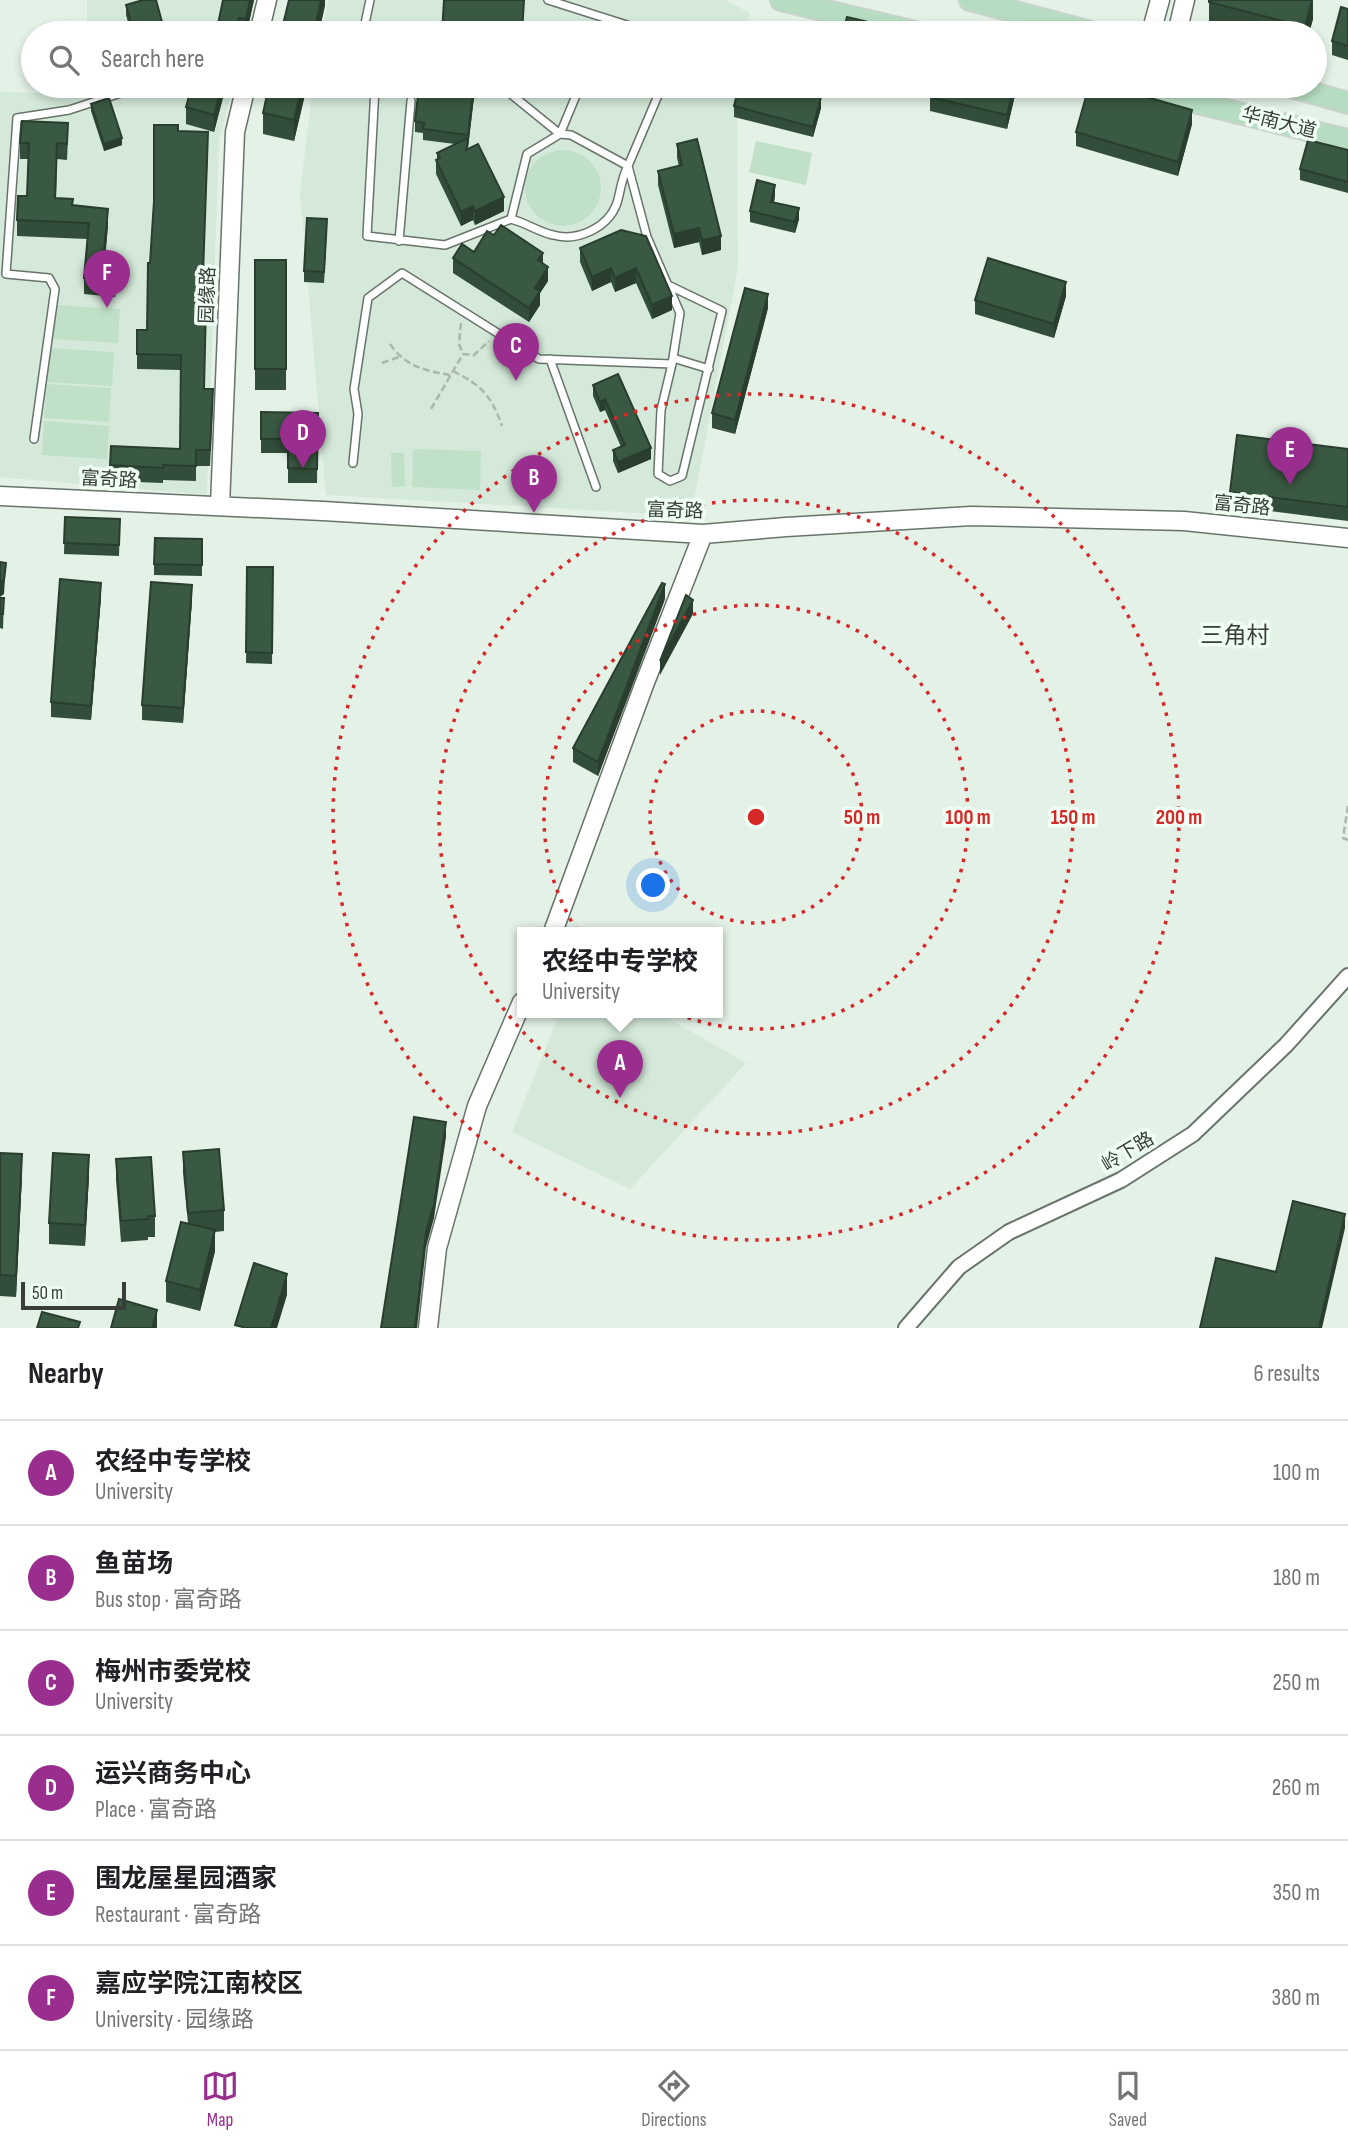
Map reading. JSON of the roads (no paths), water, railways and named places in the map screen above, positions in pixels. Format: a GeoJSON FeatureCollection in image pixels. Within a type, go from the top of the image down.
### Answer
{"type":"FeatureCollection","features":[{"type":"Feature","properties":{"kind":"main road"},"geometry":{"type":"LineString","coordinates":[[781,0],[869,21]]}},
{"type":"Feature","properties":{"kind":"main road"},"geometry":{"type":"LineString","coordinates":[[970,0],[1050,21]]}},
{"type":"Feature","properties":{"kind":"main road","name":"华南大道"},"geometry":{"type":"LineString","coordinates":[[1327,97],[1348,103]]}},
{"type":"Feature","properties":{"kind":"main road","name":"华南大道"},"geometry":{"type":"LineString","coordinates":[[1178,98],[1348,140]]}},
{"type":"Feature","properties":{"kind":"street"},"geometry":{"type":"LineString","coordinates":[[261,21],[267,0]]}},
{"type":"Feature","properties":{"kind":"street"},"geometry":{"type":"LineString","coordinates":[[1154,21],[1160,0]]}},
{"type":"Feature","properties":{"kind":"street"},"geometry":{"type":"LineString","coordinates":[[1181,21],[1185,0]]}},
{"type":"Feature","properties":{"kind":"street","name":"园缘路"},"geometry":{"type":"LineString","coordinates":[[220,506],[235,132],[243,98]]}},
{"type":"Feature","properties":{"kind":"street","name":"富奇路"},"geometry":{"type":"LineString","coordinates":[[0,496],[703,534],[971,516],[1184,521],[1348,538]]}},
{"type":"Feature","properties":{"kind":"street"},"geometry":{"type":"LineString","coordinates":[[555,927],[703,534]]}},
{"type":"Feature","properties":{"kind":"street","name":"岭下路"},"geometry":{"type":"LineString","coordinates":[[906,1328],[959,1267],[1009,1232],[1121,1181],[1193,1134],[1286,1045],[1348,976]]}},
{"type":"Feature","properties":{"kind":"street"},"geometry":{"type":"LineString","coordinates":[[428,1328],[437,1248],[477,1106],[517,1014]]}},
{"type":"Feature","properties":{"kind":"lane"},"geometry":{"type":"LineString","coordinates":[[366,21],[370,0]]}},
{"type":"Feature","properties":{"kind":"lane"},"geometry":{"type":"LineString","coordinates":[[548,0],[613,21]]}},
{"type":"Feature","properties":{"kind":"lane"},"geometry":{"type":"LineString","coordinates":[[34,439],[55,289],[49,278],[6,274],[17,118],[69,110],[106,98]]}},
{"type":"Feature","properties":{"kind":"lane"},"geometry":{"type":"LineString","coordinates":[[374,98],[367,236],[446,245],[511,219],[552,235],[574,237],[600,227],[616,205],[622,176],[657,98]]}},
{"type":"Feature","properties":{"kind":"lane"},"geometry":{"type":"LineString","coordinates":[[516,98],[560,134],[571,135],[628,166],[647,237],[680,313],[673,361],[661,410],[658,474],[670,481],[682,476],[722,311],[668,285]]}},
{"type":"Feature","properties":{"kind":"lane"},"geometry":{"type":"LineString","coordinates":[[511,219],[527,155],[560,134],[575,98]]}},
{"type":"Feature","properties":{"kind":"lane"},"geometry":{"type":"LineString","coordinates":[[400,241],[411,101]]}},
{"type":"Feature","properties":{"kind":"lane"},"geometry":{"type":"LineString","coordinates":[[353,463],[358,414],[354,389],[368,298],[402,273],[539,359],[673,361],[709,369]]}},
{"type":"Feature","properties":{"kind":"lane"},"geometry":{"type":"LineString","coordinates":[[550,359],[596,487]]}},
{"type":"Feature","properties":{"kind":"place","name":"嘉应学院江南校区"},"geometry":{"type":"Point","coordinates":[107,308]}},
{"type":"Feature","properties":{"kind":"place","name":"梅州市委党校"},"geometry":{"type":"Point","coordinates":[516,381]}},
{"type":"Feature","properties":{"kind":"place","name":"运兴商务中心"},"geometry":{"type":"Point","coordinates":[303,468]}},
{"type":"Feature","properties":{"kind":"place","name":"围龙屋星园酒家"},"geometry":{"type":"Point","coordinates":[1290,485]}},
{"type":"Feature","properties":{"kind":"place","name":"鱼苗场"},"geometry":{"type":"Point","coordinates":[534,513]}},
{"type":"Feature","properties":{"kind":"place","name":"农经中专学校"},"geometry":{"type":"Point","coordinates":[620,1098]}},
{"type":"Feature","properties":{"kind":"district","name":"三角村"},"geometry":{"type":"Point","coordinates":[1235,636]}}]}
